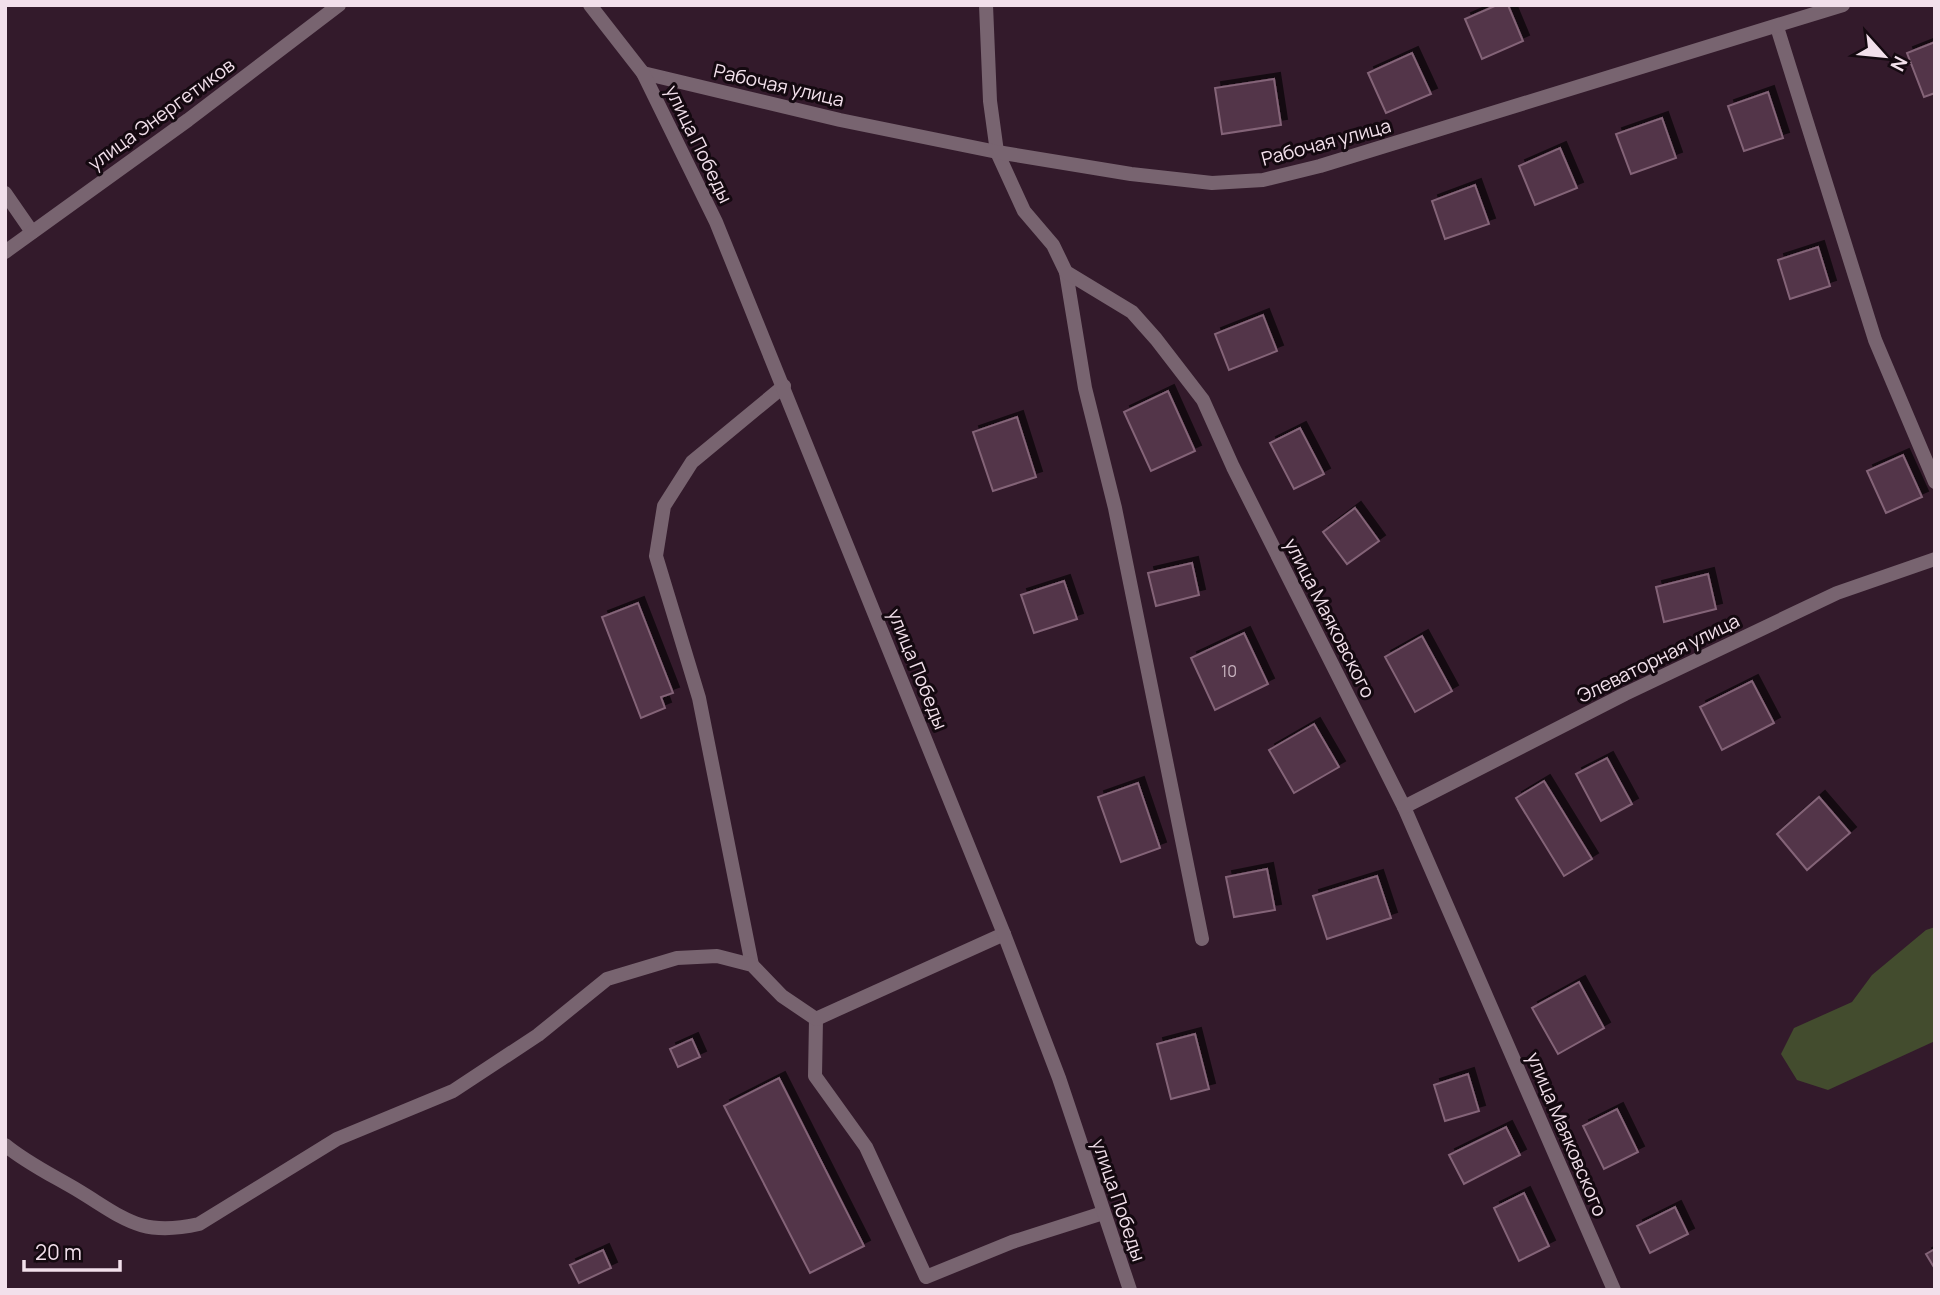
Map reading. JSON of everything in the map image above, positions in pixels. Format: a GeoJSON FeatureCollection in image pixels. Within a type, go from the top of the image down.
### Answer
{"type":"FeatureCollection","features":[{"type":"Feature","properties":{"kind":"street","name":"улица Энергетиков"},"geometry":{"type":"LineString","coordinates":[[5,252],[188,120],[339,5]]}},
{"type":"Feature","properties":{"kind":"street","name":"улица Победы"},"geometry":{"type":"LineString","coordinates":[[590,5],[643,73],[716,222],[1004,934],[1059,1078],[1130,1290]]}},
{"type":"Feature","properties":{"kind":"street","name":"улица Маяковского"},"geometry":{"type":"LineString","coordinates":[[986,5],[990,101],[997,152],[1024,211],[1053,245],[1066,271],[1132,312],[1203,400],[1233,467],[1404,807],[1614,1290]]}},
{"type":"Feature","properties":{"kind":"street","name":"Рабочая улица"},"geometry":{"type":"LineString","coordinates":[[643,73],[840,120],[997,152],[1131,174],[1212,183],[1263,180],[1333,163],[1843,5]]}},
{"type":"Feature","properties":{"kind":"street"},"geometry":{"type":"LineString","coordinates":[[1777,27],[1875,340],[1935,482]]}},
{"type":"Feature","properties":{"kind":"street"},"geometry":{"type":"LineString","coordinates":[[5,193],[32,232]]}},
{"type":"Feature","properties":{"kind":"street"},"geometry":{"type":"LineString","coordinates":[[1066,271],[1084,388],[1115,508],[1202,939]]}},
{"type":"Feature","properties":{"kind":"street"},"geometry":{"type":"LineString","coordinates":[[752,965],[699,698],[656,556],[664,506],[692,462],[784,386]]}},
{"type":"Feature","properties":{"kind":"street","name":"Элеваторная улица"},"geometry":{"type":"LineString","coordinates":[[1404,807],[1625,694],[1825,599],[1935,559]]}},
{"type":"Feature","properties":{"kind":"street"},"geometry":{"type":"LineString","coordinates":[[816,1019],[1004,934]]}},
{"type":"Feature","properties":{"kind":"street"},"geometry":{"type":"LineString","coordinates":[[5,1145],[22,1159],[79,1191],[121,1219],[150,1227],[173,1229],[199,1224],[337,1139],[453,1091],[538,1035],[607,979],[677,958],[717,956],[752,965],[782,996],[816,1019]]}},
{"type":"Feature","properties":{"kind":"street"},"geometry":{"type":"LineString","coordinates":[[816,1019],[815,1076],[866,1147],[926,1277],[1012,1242],[1102,1213]]}},
{"type":"Feature","properties":{"kind":"green space"},"geometry":{"type":"Polygon","coordinates":[[[1935,927],[1935,1041],[1828,1090],[1797,1080],[1781,1054],[1794,1028],[1852,1002],[1872,975],[1926,930],[1935,927]]]}},
{"type":"Feature","properties":{"kind":"building"},"geometry":{"type":"Polygon","coordinates":[[[1497,5],[1508,5],[1523,41],[1482,59],[1465,19],[1497,5]]]}},
{"type":"Feature","properties":{"kind":"building"},"geometry":{"type":"Polygon","coordinates":[[[1935,42],[1935,93],[1924,97],[1907,53],[1935,42]]]}},
{"type":"Feature","properties":{"kind":"building"},"geometry":{"type":"Polygon","coordinates":[[[1412,53],[1431,94],[1386,113],[1368,73],[1412,53]]]}},
{"type":"Feature","properties":{"kind":"building"},"geometry":{"type":"Polygon","coordinates":[[[1274,79],[1281,125],[1222,134],[1215,88],[1274,79]]]}},
{"type":"Feature","properties":{"kind":"building"},"geometry":{"type":"Polygon","coordinates":[[[1768,92],[1783,138],[1744,151],[1728,106],[1768,92]]]}},
{"type":"Feature","properties":{"kind":"building"},"geometry":{"type":"Polygon","coordinates":[[[1662,118],[1676,158],[1631,174],[1616,134],[1662,118]]]}},
{"type":"Feature","properties":{"kind":"building"},"geometry":{"type":"Polygon","coordinates":[[[1560,148],[1577,188],[1535,205],[1519,166],[1560,148]]]}},
{"type":"Feature","properties":{"kind":"building"},"geometry":{"type":"Polygon","coordinates":[[[1475,185],[1489,224],[1445,239],[1432,201],[1475,185]]]}},
{"type":"Feature","properties":{"kind":"building"},"geometry":{"type":"Polygon","coordinates":[[[1818,247],[1830,286],[1790,299],[1778,260],[1818,247]]]}},
{"type":"Feature","properties":{"kind":"building"},"geometry":{"type":"Polygon","coordinates":[[[1263,315],[1277,351],[1229,370],[1215,334],[1263,315]]]}},
{"type":"Feature","properties":{"kind":"building"},"geometry":{"type":"Polygon","coordinates":[[[1168,391],[1195,451],[1151,471],[1124,412],[1168,391]]]}},
{"type":"Feature","properties":{"kind":"building"},"geometry":{"type":"Polygon","coordinates":[[[1017,417],[1036,477],[993,491],[973,432],[1017,417]]]}},
{"type":"Feature","properties":{"kind":"building"},"geometry":{"type":"Polygon","coordinates":[[[1300,428],[1324,474],[1294,489],[1270,443],[1300,428]]]}},
{"type":"Feature","properties":{"kind":"building"},"geometry":{"type":"Polygon","coordinates":[[[1903,455],[1922,497],[1886,513],[1867,471],[1903,455]]]}},
{"type":"Feature","properties":{"kind":"building"},"geometry":{"type":"Polygon","coordinates":[[[1355,508],[1379,541],[1347,564],[1323,532],[1355,508]]]}},
{"type":"Feature","properties":{"kind":"building"},"geometry":{"type":"Polygon","coordinates":[[[1192,563],[1199,595],[1156,606],[1148,573],[1192,563]]]}},
{"type":"Feature","properties":{"kind":"building"},"geometry":{"type":"Polygon","coordinates":[[[1708,574],[1716,609],[1664,622],[1656,587],[1708,574]]]}},
{"type":"Feature","properties":{"kind":"building"},"geometry":{"type":"Polygon","coordinates":[[[1064,581],[1077,619],[1034,633],[1021,595],[1064,581]]]}},
{"type":"Feature","properties":{"kind":"building"},"geometry":{"type":"Polygon","coordinates":[[[638,603],[673,693],[661,697],[665,708],[641,718],[602,617],[638,603]]]}},
{"type":"Feature","properties":{"kind":"building"},"geometry":{"type":"Polygon","coordinates":[[[1244,633],[1268,684],[1215,710],[1191,658],[1244,633]]]}},
{"type":"Feature","properties":{"kind":"building"},"geometry":{"type":"Polygon","coordinates":[[[1422,636],[1452,691],[1415,712],[1385,657],[1422,636]]]}},
{"type":"Feature","properties":{"kind":"building"},"geometry":{"type":"Polygon","coordinates":[[[1752,681],[1774,723],[1722,750],[1700,707],[1752,681]]]}},
{"type":"Feature","properties":{"kind":"building"},"geometry":{"type":"Polygon","coordinates":[[[1314,724],[1339,767],[1294,793],[1269,750],[1314,724]]]}},
{"type":"Feature","properties":{"kind":"building"},"geometry":{"type":"Polygon","coordinates":[[[1607,758],[1632,804],[1601,821],[1576,774],[1607,758]]]}},
{"type":"Feature","properties":{"kind":"building"},"geometry":{"type":"Polygon","coordinates":[[[1544,781],[1592,859],[1564,876],[1516,798],[1544,781]]]}},
{"type":"Feature","properties":{"kind":"building"},"geometry":{"type":"Polygon","coordinates":[[[1138,783],[1160,848],[1121,862],[1098,797],[1138,783]]]}},
{"type":"Feature","properties":{"kind":"building"},"geometry":{"type":"Polygon","coordinates":[[[1819,797],[1850,833],[1807,870],[1777,834],[1819,797]]]}},
{"type":"Feature","properties":{"kind":"building"},"geometry":{"type":"Polygon","coordinates":[[[1267,869],[1275,910],[1234,917],[1226,877],[1267,869]]]}},
{"type":"Feature","properties":{"kind":"building"},"geometry":{"type":"Polygon","coordinates":[[[1377,876],[1391,918],[1327,939],[1313,896],[1377,876]]]}},
{"type":"Feature","properties":{"kind":"building"},"geometry":{"type":"Polygon","coordinates":[[[1579,982],[1604,1028],[1558,1054],[1532,1008],[1579,982]]]}},
{"type":"Feature","properties":{"kind":"building"},"geometry":{"type":"Polygon","coordinates":[[[1195,1034],[1209,1089],[1171,1099],[1157,1044],[1195,1034]]]}},
{"type":"Feature","properties":{"kind":"building"},"geometry":{"type":"Polygon","coordinates":[[[692,1039],[700,1057],[678,1067],[670,1049],[692,1039]]]}},
{"type":"Feature","properties":{"kind":"building"},"geometry":{"type":"Polygon","coordinates":[[[1468,1074],[1479,1111],[1445,1121],[1434,1085],[1468,1074]]]}},
{"type":"Feature","properties":{"kind":"building"},"geometry":{"type":"Polygon","coordinates":[[[779,1078],[864,1246],[810,1273],[724,1106],[779,1078]]]}},
{"type":"Feature","properties":{"kind":"building"},"geometry":{"type":"Polygon","coordinates":[[[1617,1109],[1638,1152],[1604,1169],[1583,1126],[1617,1109]]]}},
{"type":"Feature","properties":{"kind":"building"},"geometry":{"type":"Polygon","coordinates":[[[1506,1127],[1520,1155],[1464,1184],[1449,1155],[1506,1127]]]}},
{"type":"Feature","properties":{"kind":"building"},"geometry":{"type":"Polygon","coordinates":[[[1524,1193],[1549,1246],[1519,1261],[1494,1208],[1524,1193]]]}},
{"type":"Feature","properties":{"kind":"building"},"geometry":{"type":"Polygon","coordinates":[[[1675,1207],[1688,1234],[1650,1253],[1637,1226],[1675,1207]]]}},
{"type":"Feature","properties":{"kind":"building"},"geometry":{"type":"Polygon","coordinates":[[[1935,1249],[1935,1269],[1926,1254],[1935,1249]]]}},
{"type":"Feature","properties":{"kind":"building"},"geometry":{"type":"Polygon","coordinates":[[[603,1250],[611,1268],[579,1283],[570,1265],[603,1250]]]}}]}
